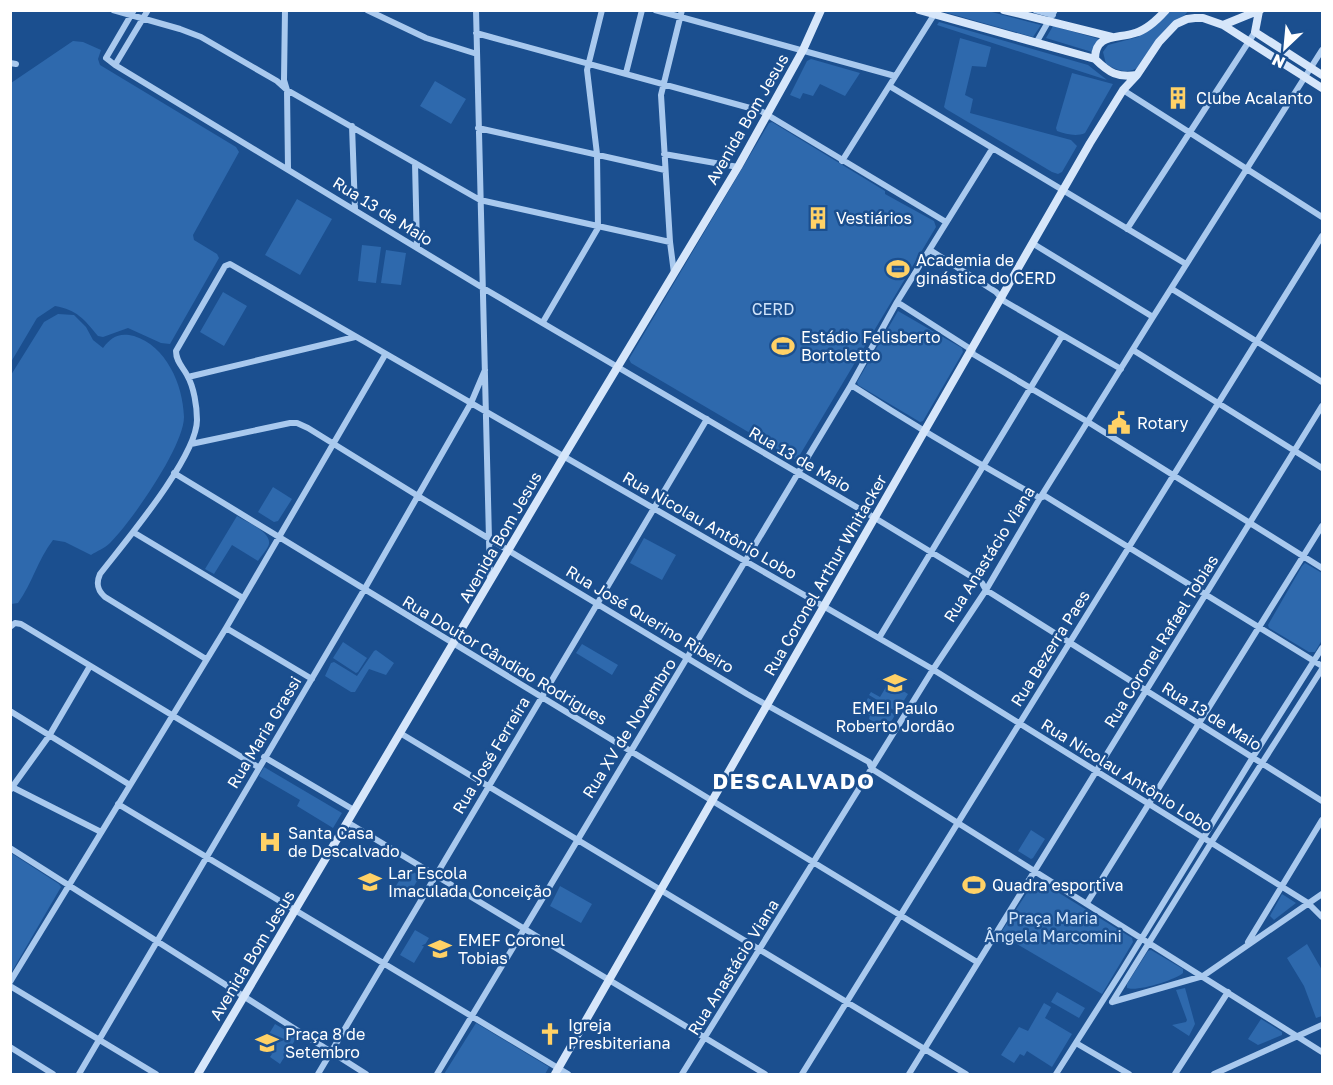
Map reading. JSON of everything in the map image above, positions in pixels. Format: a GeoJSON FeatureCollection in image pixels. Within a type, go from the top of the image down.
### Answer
{"type":"FeatureCollection","features":[{"type":"Feature","properties":{"kind":"main road","name":"Avenida Bom Jesus"},"geometry":{"type":"LineString","coordinates":[[198,1074],[738,167],[803,50],[821,10]]}},
{"type":"Feature","properties":{"kind":"main road"},"geometry":{"type":"LineString","coordinates":[[919,10],[1095,59],[1112,73],[1121,77],[1137,75]]}},
{"type":"Feature","properties":{"kind":"main road"},"geometry":{"type":"LineString","coordinates":[[1004,10],[1052,16],[1112,37]]}},
{"type":"Feature","properties":{"kind":"main road"},"geometry":{"type":"LineString","coordinates":[[1095,59],[1098,46],[1112,37],[1137,33],[1157,20],[1166,10]]}},
{"type":"Feature","properties":{"kind":"main road"},"geometry":{"type":"LineString","coordinates":[[1224,25],[1260,11]]}},
{"type":"Feature","properties":{"kind":"main road"},"geometry":{"type":"LineString","coordinates":[[1260,11],[1255,32],[1323,75]]}},
{"type":"Feature","properties":{"kind":"main road"},"geometry":{"type":"LineString","coordinates":[[1189,15],[1224,25],[1323,88]]}},
{"type":"Feature","properties":{"kind":"main road","name":"Rua Coronel Arthur Whitacker"},"geometry":{"type":"LineString","coordinates":[[557,1071],[1063,191],[1124,90],[1164,35],[1189,15]]}},
{"type":"Feature","properties":{"kind":"main road"},"geometry":{"type":"LineString","coordinates":[[1121,77],[1124,90]]}},
{"type":"Feature","properties":{"kind":"street"},"geometry":{"type":"LineString","coordinates":[[113,10],[133,13],[143,19],[180,28],[201,37],[277,81],[287,90],[480,200],[598,228],[670,242]]}},
{"type":"Feature","properties":{"kind":"street"},"geometry":{"type":"LineString","coordinates":[[115,65],[148,10]]}},
{"type":"Feature","properties":{"kind":"street"},"geometry":{"type":"LineString","coordinates":[[285,10],[284,80],[287,90],[288,168]]}},
{"type":"Feature","properties":{"kind":"street"},"geometry":{"type":"LineString","coordinates":[[367,10],[426,38],[477,54]]}},
{"type":"Feature","properties":{"kind":"street"},"geometry":{"type":"LineString","coordinates":[[476,10],[490,583]]}},
{"type":"Feature","properties":{"kind":"street"},"geometry":{"type":"LineString","coordinates":[[543,322],[598,228],[597,154],[587,70],[602,10]]}},
{"type":"Feature","properties":{"kind":"street"},"geometry":{"type":"LineString","coordinates":[[626,73],[642,10]]}},
{"type":"Feature","properties":{"kind":"street"},"geometry":{"type":"LineString","coordinates":[[655,10],[681,14],[895,75]]}},
{"type":"Feature","properties":{"kind":"street"},"geometry":{"type":"LineString","coordinates":[[1035,10],[1052,16],[1036,43]]}},
{"type":"Feature","properties":{"kind":"street","name":"Rua 13 de Maio"},"geometry":{"type":"LineString","coordinates":[[133,13],[106,58],[115,65],[483,288],[932,552],[982,583],[986,590],[1069,643],[1323,801]]}},
{"type":"Feature","properties":{"kind":"street"},"geometry":{"type":"LineString","coordinates":[[843,161],[936,13]]}},
{"type":"Feature","properties":{"kind":"street"},"geometry":{"type":"LineString","coordinates":[[674,273],[664,170],[661,95],[681,14]]}},
{"type":"Feature","properties":{"kind":"street"},"geometry":{"type":"LineString","coordinates":[[1127,229],[1255,32]]}},
{"type":"Feature","properties":{"kind":"street"},"geometry":{"type":"LineString","coordinates":[[476,33],[761,111],[946,222]]}},
{"type":"Feature","properties":{"kind":"street","name":"Rua Anastácio Viana"},"geometry":{"type":"LineString","coordinates":[[682,1074],[932,671],[986,590],[1120,369],[1323,50]]}},
{"type":"Feature","properties":{"kind":"street"},"geometry":{"type":"LineString","coordinates":[[891,87],[1186,264]]}},
{"type":"Feature","properties":{"kind":"street"},"geometry":{"type":"LineString","coordinates":[[1124,90],[1323,217]]}},
{"type":"Feature","properties":{"kind":"street"},"geometry":{"type":"LineString","coordinates":[[351,126],[355,209]]}},
{"type":"Feature","properties":{"kind":"street"},"geometry":{"type":"LineString","coordinates":[[478,128],[664,170]]}},
{"type":"Feature","properties":{"kind":"street","name":"Rua XV de Novembro"},"geometry":{"type":"LineString","coordinates":[[437,1074],[576,840],[689,657],[744,561],[851,385],[897,302],[992,149]]}},
{"type":"Feature","properties":{"kind":"street"},"geometry":{"type":"LineString","coordinates":[[664,154],[738,167]]}},
{"type":"Feature","properties":{"kind":"street"},"geometry":{"type":"LineString","coordinates":[[415,163],[417,247]]}},
{"type":"Feature","properties":{"kind":"street","name":"Rua Bezerra Paes"},"geometry":{"type":"LineString","coordinates":[[802,1074],[1323,236]]}},
{"type":"Feature","properties":{"kind":"street"},"geometry":{"type":"LineString","coordinates":[[1032,243],[1153,317]]}},
{"type":"Feature","properties":{"kind":"street"},"geometry":{"type":"LineString","coordinates":[[930,250],[1002,296],[1004,301],[1120,369]]}},
{"type":"Feature","properties":{"kind":"street","name":"Rua Nicolau Antônio Lobo"},"geometry":{"type":"LineString","coordinates":[[188,376],[176,357],[176,351],[225,266],[230,264],[929,667],[932,671],[1308,903],[1323,916]]}},
{"type":"Feature","properties":{"kind":"street"},"geometry":{"type":"LineString","coordinates":[[1172,289],[1323,382]]}},
{"type":"Feature","properties":{"kind":"street"},"geometry":{"type":"LineString","coordinates":[[897,302],[972,350],[974,354],[1323,568]]}},
{"type":"Feature","properties":{"kind":"street"},"geometry":{"type":"LineString","coordinates":[[879,638],[1032,389],[1062,336]]}},
{"type":"Feature","properties":{"kind":"street"},"geometry":{"type":"LineString","coordinates":[[206,659],[105,597],[98,587],[100,574],[134,532],[191,444],[197,421],[188,376],[356,337]]}},
{"type":"Feature","properties":{"kind":"street"},"geometry":{"type":"LineString","coordinates":[[1133,350],[1323,468]]}},
{"type":"Feature","properties":{"kind":"street"},"geometry":{"type":"LineString","coordinates":[[156,1074],[10,984],[226,628],[385,355]]}},
{"type":"Feature","properties":{"kind":"street","name":"Rua Maria Grassi"},"geometry":{"type":"LineString","coordinates":[[79,1074],[364,590],[471,403],[485,370]]}},
{"type":"Feature","properties":{"kind":"street"},"geometry":{"type":"LineString","coordinates":[[851,385],[984,467],[1040,498],[1045,496],[1323,668],[1112,1002]]}},
{"type":"Feature","properties":{"kind":"street","name":"Rua Coronel Rafael Tobias"},"geometry":{"type":"LineString","coordinates":[[909,1074],[1323,406]]}},
{"type":"Feature","properties":{"kind":"street","name":"Rua José Ferreira"},"geometry":{"type":"LineString","coordinates":[[318,1074],[707,419]]}},
{"type":"Feature","properties":{"kind":"street","name":"Rua José Querino Ribeiro"},"geometry":{"type":"LineString","coordinates":[[191,444],[290,423],[302,425],[768,706],[869,762],[872,769],[1323,1052]]}},
{"type":"Feature","properties":{"kind":"street","name":"Rua Doutor Cândido Rodrigues"},"geometry":{"type":"LineString","coordinates":[[174,473],[977,962]]}},
{"type":"Feature","properties":{"kind":"street"},"geometry":{"type":"LineString","coordinates":[[1087,903],[1323,526]]}},
{"type":"Feature","properties":{"kind":"street"},"geometry":{"type":"LineString","coordinates":[[134,532],[243,598]]}},
{"type":"Feature","properties":{"kind":"street"},"geometry":{"type":"LineString","coordinates":[[13,625],[90,666],[258,767]]}},
{"type":"Feature","properties":{"kind":"street"},"geometry":{"type":"LineString","coordinates":[[226,628],[312,679]]}},
{"type":"Feature","properties":{"kind":"street"},"geometry":{"type":"LineString","coordinates":[[1056,1074],[1323,648]]}},
{"type":"Feature","properties":{"kind":"street"},"geometry":{"type":"LineString","coordinates":[[90,666],[49,736],[11,788],[101,832]]}},
{"type":"Feature","properties":{"kind":"street"},"geometry":{"type":"LineString","coordinates":[[10,711],[130,785]]}},
{"type":"Feature","properties":{"kind":"street"},"geometry":{"type":"LineString","coordinates":[[400,733],[966,1074]]}},
{"type":"Feature","properties":{"kind":"street"},"geometry":{"type":"LineString","coordinates":[[264,757],[354,810]]}},
{"type":"Feature","properties":{"kind":"street"},"geometry":{"type":"LineString","coordinates":[[118,804],[471,1016],[557,1071],[568,1074]]}},
{"type":"Feature","properties":{"kind":"street"},"geometry":{"type":"LineString","coordinates":[[1245,946],[1323,820]]}},
{"type":"Feature","properties":{"kind":"street"},"geometry":{"type":"LineString","coordinates":[[347,822],[765,1074]]}},
{"type":"Feature","properties":{"kind":"street"},"geometry":{"type":"LineString","coordinates":[[10,848],[366,1074]]}},
{"type":"Feature","properties":{"kind":"street"},"geometry":{"type":"LineString","coordinates":[[1100,1006],[1203,976],[1323,894]]}},
{"type":"Feature","properties":{"kind":"street"},"geometry":{"type":"LineString","coordinates":[[1261,919],[1273,927]]}},
{"type":"Feature","properties":{"kind":"street"},"geometry":{"type":"LineString","coordinates":[[1116,981],[1122,986]]}},
{"type":"Feature","properties":{"kind":"street"},"geometry":{"type":"LineString","coordinates":[[1175,1074],[1228,992]]}},
{"type":"Feature","properties":{"kind":"street"},"geometry":{"type":"LineString","coordinates":[[1214,1074],[1323,1025]]}},
{"type":"Feature","properties":{"kind":"street"},"geometry":{"type":"LineString","coordinates":[[1076,1043],[1129,1074]]}},
{"type":"Feature","properties":{"kind":"street"},"geometry":{"type":"LineString","coordinates":[[10,1047],[53,1074]]}},
{"type":"Feature","properties":{"kind":"green space"},"geometry":{"type":"Polygon","coordinates":[[[943,11],[988,11],[1041,25],[1033,37],[943,11]]]}},
{"type":"Feature","properties":{"kind":"green space"},"geometry":{"type":"Polygon","coordinates":[[[1170,11],[1188,11],[1167,28],[1136,69],[1118,70],[1106,64],[1103,52],[1108,45],[1138,37],[1170,11]]]}},
{"type":"Feature","properties":{"kind":"green space"},"geometry":{"type":"Polygon","coordinates":[[[939,22],[1088,65],[1107,80],[937,25],[939,22]]]}},
{"type":"Feature","properties":{"kind":"green space"},"geometry":{"type":"Polygon","coordinates":[[[1053,26],[1099,40],[1092,52],[1046,38],[1053,26]]]}},
{"type":"Feature","properties":{"kind":"green space"},"geometry":{"type":"Polygon","coordinates":[[[960,38],[991,47],[986,67],[972,66],[965,95],[973,99],[970,113],[1071,140],[1077,146],[1062,172],[1058,174],[1052,172],[944,107],[960,38]]]}},
{"type":"Feature","properties":{"kind":"green space"},"geometry":{"type":"Polygon","coordinates":[[[73,41],[83,42],[101,50],[98,59],[100,65],[236,147],[239,152],[193,235],[194,240],[217,254],[219,258],[170,344],[161,343],[128,328],[103,337],[98,336],[80,316],[55,306],[37,318],[11,362],[11,83],[73,41]]]}},
{"type":"Feature","properties":{"kind":"green space"},"geometry":{"type":"Polygon","coordinates":[[[811,59],[860,73],[845,96],[820,84],[813,96],[803,93],[800,99],[790,95],[807,61],[811,59]]]}},
{"type":"Feature","properties":{"kind":"green space"},"geometry":{"type":"Polygon","coordinates":[[[1072,73],[1113,84],[1085,133],[1078,135],[1060,132],[1056,128],[1072,73]]]}},
{"type":"Feature","properties":{"kind":"green space"},"geometry":{"type":"Polygon","coordinates":[[[435,81],[466,99],[451,124],[420,106],[435,81]]]}},
{"type":"Feature","properties":{"kind":"green space","name":"CERD"},"geometry":{"type":"Polygon","coordinates":[[[772,122],[885,191],[885,194],[934,221],[936,227],[798,458],[794,459],[631,363],[629,359],[769,123],[772,122]]]}},
{"type":"Feature","properties":{"kind":"green space"},"geometry":{"type":"Polygon","coordinates":[[[297,199],[332,219],[300,275],[265,255],[297,199]]]}},
{"type":"Feature","properties":{"kind":"green space"},"geometry":{"type":"Polygon","coordinates":[[[362,245],[381,247],[376,283],[358,281],[362,245]]]}},
{"type":"Feature","properties":{"kind":"green space"},"geometry":{"type":"Polygon","coordinates":[[[386,250],[406,253],[401,285],[381,283],[386,250]]]}},
{"type":"Feature","properties":{"kind":"green space"},"geometry":{"type":"Polygon","coordinates":[[[223,292],[247,306],[224,346],[200,332],[223,292]]]}},
{"type":"Feature","properties":{"kind":"green space"},"geometry":{"type":"Polygon","coordinates":[[[898,311],[962,348],[963,352],[923,421],[920,422],[858,385],[857,382],[898,311]]]}},
{"type":"Feature","properties":{"kind":"green space"},"geometry":{"type":"Polygon","coordinates":[[[58,314],[74,315],[86,327],[93,340],[103,348],[112,338],[124,335],[134,336],[155,348],[171,368],[180,392],[184,417],[182,430],[176,446],[155,483],[131,518],[110,543],[91,555],[65,542],[53,540],[23,596],[18,603],[11,604],[11,375],[44,322],[58,314]]]}},
{"type":"Feature","properties":{"kind":"green space"},"geometry":{"type":"Polygon","coordinates":[[[273,487],[292,499],[278,521],[274,522],[258,512],[273,487]]]}},
{"type":"Feature","properties":{"kind":"green space"},"geometry":{"type":"Polygon","coordinates":[[[237,516],[262,531],[269,539],[269,544],[258,561],[232,545],[214,574],[205,569],[237,516]]]}},
{"type":"Feature","properties":{"kind":"green space"},"geometry":{"type":"Polygon","coordinates":[[[644,538],[676,555],[662,580],[630,563],[644,538]]]}},
{"type":"Feature","properties":{"kind":"green space"},"geometry":{"type":"Polygon","coordinates":[[[1305,563],[1322,573],[1322,640],[1315,652],[1309,652],[1269,628],[1268,625],[1305,563]]]}},
{"type":"Feature","properties":{"kind":"green space"},"geometry":{"type":"Polygon","coordinates":[[[343,642],[367,658],[356,673],[333,658],[343,642]]]}},
{"type":"Feature","properties":{"kind":"green space"},"geometry":{"type":"Polygon","coordinates":[[[582,644],[618,665],[612,675],[576,653],[582,644]]]}},
{"type":"Feature","properties":{"kind":"green space"},"geometry":{"type":"Polygon","coordinates":[[[376,650],[394,663],[386,675],[369,669],[355,692],[351,692],[325,676],[331,663],[334,662],[357,676],[376,650]]]}},
{"type":"Feature","properties":{"kind":"green space"},"geometry":{"type":"Polygon","coordinates":[[[889,682],[908,694],[897,712],[869,695],[871,692],[880,697],[889,682]]]}},
{"type":"Feature","properties":{"kind":"green space"},"geometry":{"type":"Polygon","coordinates":[[[868,698],[895,715],[886,730],[869,719],[870,715],[861,710],[868,698]]]}},
{"type":"Feature","properties":{"kind":"green space"},"geometry":{"type":"Polygon","coordinates":[[[264,767],[342,813],[333,828],[297,806],[300,800],[259,776],[264,767]]]}},
{"type":"Feature","properties":{"kind":"green space"},"geometry":{"type":"Polygon","coordinates":[[[1031,830],[1045,839],[1031,859],[1018,851],[1031,830]]]}},
{"type":"Feature","properties":{"kind":"green space"},"geometry":{"type":"Polygon","coordinates":[[[11,853],[61,887],[11,973],[11,853]]]}},
{"type":"Feature","properties":{"kind":"green space"},"geometry":{"type":"Polygon","coordinates":[[[407,868],[420,876],[407,898],[394,889],[407,868]]]}},
{"type":"Feature","properties":{"kind":"green space","name":"Praça Maria Ângela Marcomini"},"geometry":{"type":"Polygon","coordinates":[[[1038,880],[1132,938],[1133,942],[1102,994],[1000,934],[1034,882],[1038,880]]]}},
{"type":"Feature","properties":{"kind":"green space"},"geometry":{"type":"Polygon","coordinates":[[[560,886],[592,904],[581,923],[550,906],[560,886]]]}},
{"type":"Feature","properties":{"kind":"green space"},"geometry":{"type":"Polygon","coordinates":[[[1282,894],[1296,903],[1274,920],[1270,916],[1282,894]]]}},
{"type":"Feature","properties":{"kind":"green space"},"geometry":{"type":"Polygon","coordinates":[[[415,930],[429,938],[414,963],[400,955],[415,930]]]}},
{"type":"Feature","properties":{"kind":"green space"},"geometry":{"type":"Polygon","coordinates":[[[1307,944],[1322,970],[1322,1016],[1316,1018],[1304,986],[1287,958],[1307,944]]]}},
{"type":"Feature","properties":{"kind":"green space"},"geometry":{"type":"Polygon","coordinates":[[[1151,950],[1183,969],[1183,973],[1156,985],[1127,988],[1127,984],[1148,951],[1151,950]]]}},
{"type":"Feature","properties":{"kind":"green space"},"geometry":{"type":"Polygon","coordinates":[[[1185,988],[1195,1024],[1189,1036],[1172,1025],[1187,1020],[1176,990],[1185,988]]]}},
{"type":"Feature","properties":{"kind":"green space"},"geometry":{"type":"Polygon","coordinates":[[[1057,992],[1085,1008],[1079,1018],[1051,1002],[1057,992]]]}},
{"type":"Feature","properties":{"kind":"green space"},"geometry":{"type":"Polygon","coordinates":[[[1044,1003],[1051,1007],[1045,1018],[1072,1034],[1052,1067],[1027,1051],[1024,1056],[1020,1054],[1014,1063],[1001,1055],[1019,1027],[1028,1031],[1044,1003]]]}},
{"type":"Feature","properties":{"kind":"green space"},"geometry":{"type":"Polygon","coordinates":[[[1261,1019],[1282,1032],[1282,1035],[1258,1045],[1248,1039],[1261,1019]]]}},
{"type":"Feature","properties":{"kind":"green space"},"geometry":{"type":"Polygon","coordinates":[[[476,1023],[549,1067],[545,1074],[444,1074],[476,1023]]]}},
{"type":"Feature","properties":{"kind":"green space"},"geometry":{"type":"Polygon","coordinates":[[[275,1024],[297,1037],[280,1064],[270,1057],[272,1054],[261,1047],[275,1024]]]}},
{"type":"Feature","properties":{"kind":"place","name":"Clube Acalanto"},"geometry":{"type":"Point","coordinates":[1178,98]}},
{"type":"Feature","properties":{"kind":"place","name":"Vestiários"},"geometry":{"type":"Point","coordinates":[818,218]}},
{"type":"Feature","properties":{"kind":"place","name":"Academia de ginástica do CERD"},"geometry":{"type":"Point","coordinates":[898,269]}},
{"type":"Feature","properties":{"kind":"place","name":"Estádio Felisberto Bortoletto"},"geometry":{"type":"Point","coordinates":[783,346]}},
{"type":"Feature","properties":{"kind":"place","name":"Rotary"},"geometry":{"type":"Point","coordinates":[1119,423]}},
{"type":"Feature","properties":{"kind":"place","name":"EMEI Paulo Roberto Jordão"},"geometry":{"type":"Point","coordinates":[895,683]}},
{"type":"Feature","properties":{"kind":"place","name":"Santa Casa de Descalvado"},"geometry":{"type":"Point","coordinates":[270,842]}},
{"type":"Feature","properties":{"kind":"place","name":"Lar Escola Imaculada Conceição"},"geometry":{"type":"Point","coordinates":[370,882]}},
{"type":"Feature","properties":{"kind":"place","name":"Quadra esportiva"},"geometry":{"type":"Point","coordinates":[974,885]}},
{"type":"Feature","properties":{"kind":"place","name":"EMEF Coronel Tobias"},"geometry":{"type":"Point","coordinates":[440,949]}},
{"type":"Feature","properties":{"kind":"place","name":"Igreja Presbiteriana"},"geometry":{"type":"Point","coordinates":[550,1034]}},
{"type":"Feature","properties":{"kind":"place","name":"Praça 8 de Setembro"},"geometry":{"type":"Point","coordinates":[267,1043]}},
{"type":"Feature","properties":{"kind":"district","name":"DESCALVADO"},"geometry":{"type":"Point","coordinates":[794,781]}}]}
